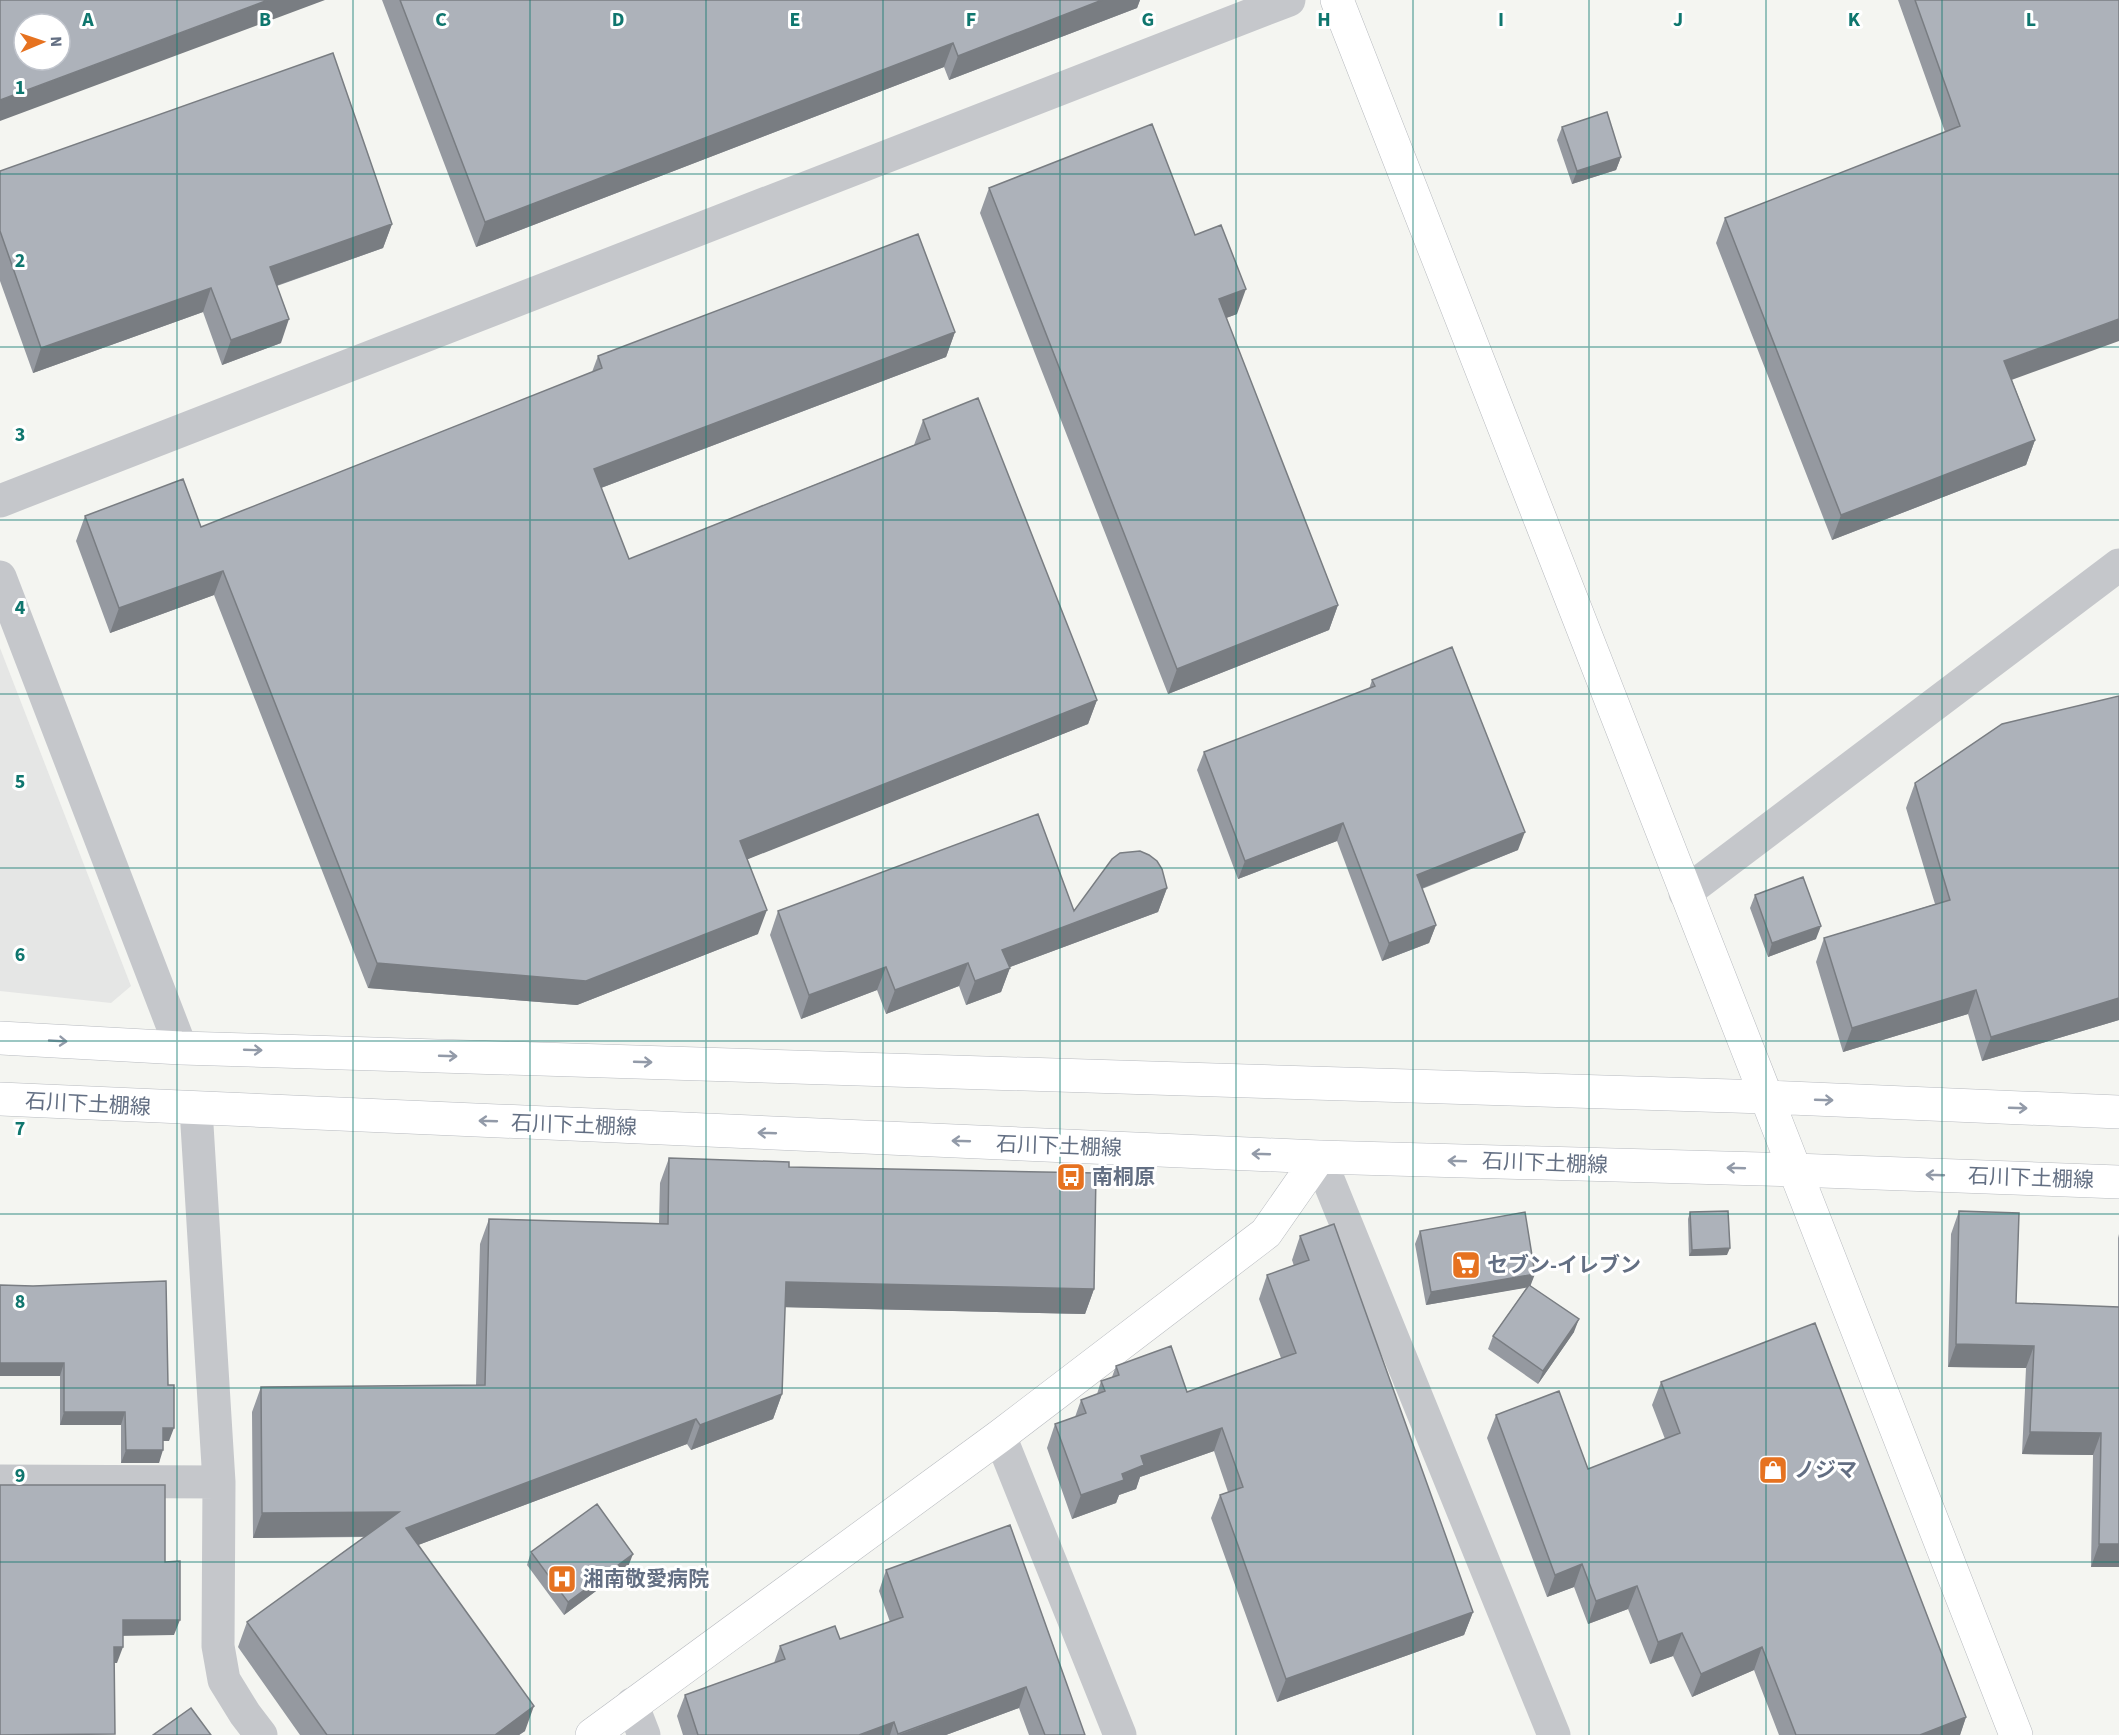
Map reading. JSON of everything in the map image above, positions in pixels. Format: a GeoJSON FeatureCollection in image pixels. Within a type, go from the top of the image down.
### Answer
{"type":"FeatureCollection","features":[{"type":"Feature","properties":{"kind":"street"},"geometry":{"type":"LineString","coordinates":[[0,501],[1289,0]]}},
{"type":"Feature","properties":{"kind":"street"},"geometry":{"type":"LineString","coordinates":[[1337,0],[2016,1735]]}},
{"type":"Feature","properties":{"kind":"street"},"geometry":{"type":"LineString","coordinates":[[1686,893],[2119,565]]}},
{"type":"Feature","properties":{"kind":"street"},"geometry":{"type":"LineString","coordinates":[[0,577],[181,1048]]}},
{"type":"Feature","properties":{"kind":"street"},"geometry":{"type":"LineString","coordinates":[[0,1038],[181,1048],[1765,1097],[2119,1112]]}},
{"type":"Feature","properties":{"kind":"street","name":"石川下土棚線"},"geometry":{"type":"LineString","coordinates":[[0,1099],[1320,1157],[1794,1170],[2119,1182]]}},
{"type":"Feature","properties":{"kind":"street"},"geometry":{"type":"LineString","coordinates":[[196,1108],[219,1482],[218,1646],[225,1680],[245,1714],[261,1735]]}},
{"type":"Feature","properties":{"kind":"street"},"geometry":{"type":"LineString","coordinates":[[592,1735],[1000,1436],[1266,1233],[1320,1157]]}},
{"type":"Feature","properties":{"kind":"street"},"geometry":{"type":"LineString","coordinates":[[1320,1157],[1554,1735]]}},
{"type":"Feature","properties":{"kind":"street"},"geometry":{"type":"LineString","coordinates":[[1000,1436],[1120,1735]]}},
{"type":"Feature","properties":{"kind":"street"},"geometry":{"type":"LineString","coordinates":[[0,1480],[219,1482]]}},
{"type":"Feature","properties":{"kind":"street"},"geometry":{"type":"LineString","coordinates":[[632,1704],[644,1735]]}},
{"type":"Feature","properties":{"kind":"shaded area"},"geometry":{"type":"Polygon","coordinates":[[[0,648],[131,986],[111,1003],[0,991],[0,648]]]}},
{"type":"Feature","properties":{"kind":"building"},"geometry":{"type":"Polygon","coordinates":[[[0,0],[268,0],[0,100],[0,0]]]}},
{"type":"Feature","properties":{"kind":"building"},"geometry":{"type":"Polygon","coordinates":[[[400,0],[1102,0],[958,56],[953,43],[485,222],[400,0]]]}},
{"type":"Feature","properties":{"kind":"building"},"geometry":{"type":"Polygon","coordinates":[[[1915,0],[2119,0],[2119,319],[2004,361],[2035,440],[1841,515],[1725,218],[1960,126],[1915,0]]]}},
{"type":"Feature","properties":{"kind":"building"},"geometry":{"type":"Polygon","coordinates":[[[333,53],[392,224],[270,267],[289,319],[231,340],[211,288],[41,348],[0,231],[0,171],[333,53]]]}},
{"type":"Feature","properties":{"kind":"building"},"geometry":{"type":"Polygon","coordinates":[[[1607,112],[1621,157],[1577,171],[1562,127],[1607,112]]]}},
{"type":"Feature","properties":{"kind":"building"},"geometry":{"type":"Polygon","coordinates":[[[1152,124],[1195,235],[1221,225],[1246,289],[1219,299],[1338,605],[1177,669],[989,188],[1152,124]]]}},
{"type":"Feature","properties":{"kind":"building"},"geometry":{"type":"Polygon","coordinates":[[[918,234],[955,332],[594,469],[629,559],[930,439],[923,420],[978,398],[1097,700],[740,841],[767,910],[586,981],[377,963],[223,571],[119,608],[85,516],[183,479],[201,527],[602,368],[598,356],[918,234]]]}},
{"type":"Feature","properties":{"kind":"building"},"geometry":{"type":"Polygon","coordinates":[[[1452,647],[1525,832],[1417,875],[1436,925],[1389,943],[1343,823],[1245,861],[1204,752],[1375,686],[1372,680],[1452,647]]]}},
{"type":"Feature","properties":{"kind":"building"},"geometry":{"type":"Polygon","coordinates":[[[2119,696],[2119,998],[1991,1037],[1976,990],[1852,1028],[1824,938],[1950,900],[1915,783],[2002,724],[2119,696]]]}},
{"type":"Feature","properties":{"kind":"building"},"geometry":{"type":"Polygon","coordinates":[[[1038,814],[1074,911],[1112,859],[1120,853],[1140,851],[1149,855],[1162,869],[1167,888],[1002,950],[1010,968],[975,981],[968,963],[895,990],[886,967],[809,995],[778,911],[1038,814]]]}},
{"type":"Feature","properties":{"kind":"building"},"geometry":{"type":"Polygon","coordinates":[[[1803,877],[1821,926],[1772,943],[1755,895],[1803,877]]]}},
{"type":"Feature","properties":{"kind":"building"},"geometry":{"type":"Polygon","coordinates":[[[669,1158],[789,1162],[789,1167],[1096,1173],[1094,1289],[786,1282],[782,1394],[700,1425],[696,1419],[406,1528],[534,1706],[495,1735],[327,1735],[247,1622],[399,1512],[262,1513],[261,1387],[485,1385],[489,1219],[668,1224],[669,1158]]]}},
{"type":"Feature","properties":{"kind":"building"},"geometry":{"type":"Polygon","coordinates":[[[1728,1211],[1730,1248],[1692,1250],[1690,1212],[1728,1211]]]}},
{"type":"Feature","properties":{"kind":"building"},"geometry":{"type":"Polygon","coordinates":[[[1959,1211],[2019,1213],[2016,1303],[2119,1307],[2119,1544],[2099,1544],[2101,1433],[2030,1432],[2034,1346],[1956,1344],[1959,1211]]]}},
{"type":"Feature","properties":{"kind":"building"},"geometry":{"type":"Polygon","coordinates":[[[1525,1212],[1535,1274],[1431,1292],[1420,1231],[1525,1212]]]}},
{"type":"Feature","properties":{"kind":"building"},"geometry":{"type":"Polygon","coordinates":[[[1334,1224],[1473,1612],[1286,1679],[1220,1495],[1243,1487],[1222,1428],[1141,1456],[1144,1465],[1122,1474],[1124,1480],[1081,1495],[1055,1424],[1086,1413],[1081,1400],[1105,1391],[1101,1381],[1119,1375],[1116,1366],[1171,1346],[1187,1392],[1296,1353],[1267,1275],[1309,1260],[1300,1236],[1334,1224]]]}},
{"type":"Feature","properties":{"kind":"building"},"geometry":{"type":"Polygon","coordinates":[[[166,1281],[168,1385],[174,1385],[174,1428],[163,1428],[163,1450],[126,1450],[125,1412],[64,1412],[64,1363],[0,1363],[0,1285],[166,1281]]]}},
{"type":"Feature","properties":{"kind":"building"},"geometry":{"type":"Polygon","coordinates":[[[1529,1285],[1579,1319],[1543,1371],[1493,1336],[1529,1285]]]}},
{"type":"Feature","properties":{"kind":"building"},"geometry":{"type":"Polygon","coordinates":[[[1815,1323],[1966,1717],[1920,1735],[1796,1735],[1762,1647],[1701,1674],[1682,1633],[1658,1642],[1637,1586],[1596,1601],[1582,1564],[1555,1575],[1496,1415],[1559,1391],[1588,1469],[1680,1433],[1661,1382],[1815,1323]]]}},
{"type":"Feature","properties":{"kind":"building"},"geometry":{"type":"Polygon","coordinates":[[[0,1485],[165,1485],[165,1562],[180,1561],[180,1620],[123,1620],[123,1647],[114,1647],[115,1734],[0,1735],[0,1485]]]}},
{"type":"Feature","properties":{"kind":"building"},"geometry":{"type":"Polygon","coordinates":[[[597,1504],[633,1554],[568,1602],[531,1552],[597,1504]]]}},
{"type":"Feature","properties":{"kind":"building"},"geometry":{"type":"Polygon","coordinates":[[[1010,1525],[1085,1735],[1045,1735],[1026,1687],[898,1734],[894,1722],[859,1735],[698,1735],[685,1695],[785,1659],[780,1646],[835,1626],[840,1639],[903,1617],[886,1570],[1010,1525]]]}},
{"type":"Feature","properties":{"kind":"building"},"geometry":{"type":"Polygon","coordinates":[[[191,1708],[211,1735],[153,1735],[191,1708]]]}},
{"type":"Feature","properties":{"kind":"place","name":"南桐原"},"geometry":{"type":"Point","coordinates":[1071,1177]}},
{"type":"Feature","properties":{"kind":"place","name":"セブン-イレブン"},"geometry":{"type":"Point","coordinates":[1466,1265]}},
{"type":"Feature","properties":{"kind":"place","name":"ノジマ"},"geometry":{"type":"Point","coordinates":[1773,1470]}},
{"type":"Feature","properties":{"kind":"place","name":"湘南敬愛病院"},"geometry":{"type":"Point","coordinates":[562,1579]}}]}
